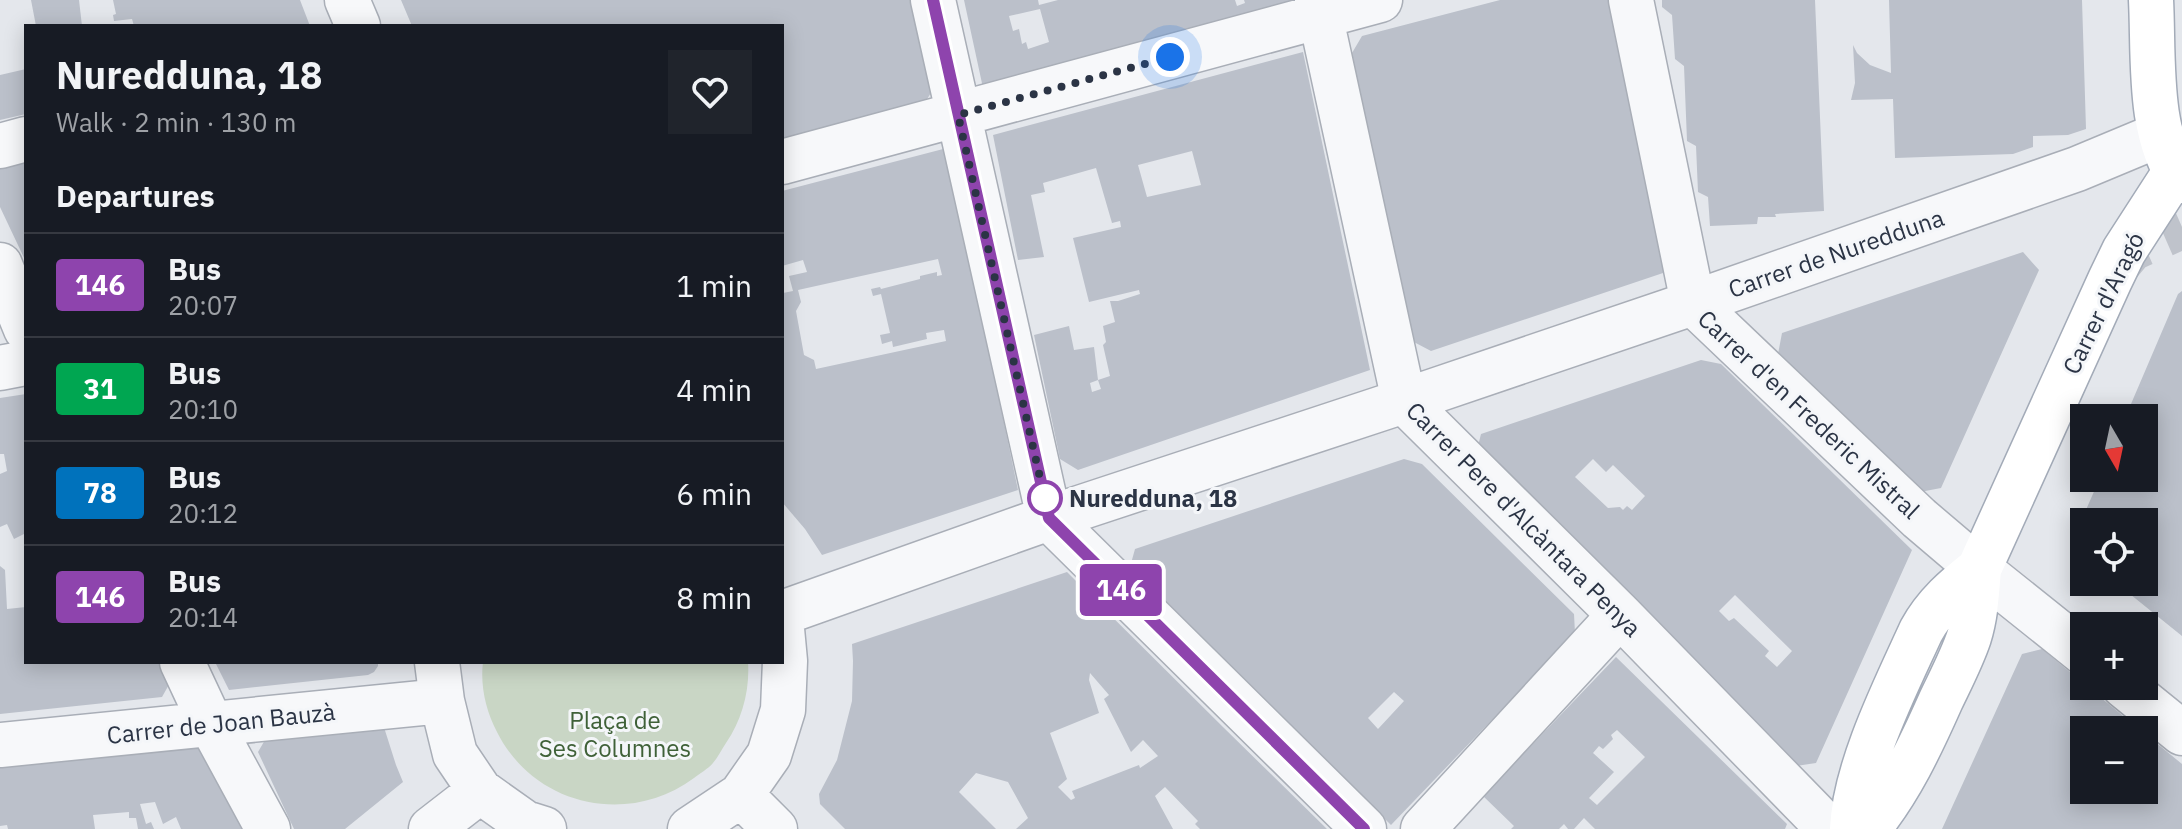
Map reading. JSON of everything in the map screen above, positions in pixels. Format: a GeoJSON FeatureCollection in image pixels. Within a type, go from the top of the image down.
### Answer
{"type":"FeatureCollection","features":[{"type":"Feature","properties":{"kind":"main road"},"geometry":{"type":"LineString","coordinates":[[2151,0],[2156,106],[2175,163]]}},
{"type":"Feature","properties":{"kind":"main road","name":"Carrer d'Aragó"},"geometry":{"type":"LineString","coordinates":[[1868,829],[1899,787],[1924,738],[1970,635],[1979,569],[2124,251],[2175,163]]}},
{"type":"Feature","properties":{"kind":"main road","name":"Carrer d'Aragó"},"geometry":{"type":"LineString","coordinates":[[1852,829],[1852,814],[1883,714],[1921,631],[1927,619],[1951,592],[1979,569]]}},
{"type":"Feature","properties":{"kind":"street"},"geometry":{"type":"LineString","coordinates":[[347,0],[357,24]]}},
{"type":"Feature","properties":{"kind":"street"},"geometry":{"type":"LineString","coordinates":[[933,0],[1049,518],[1364,829]]}},
{"type":"Feature","properties":{"kind":"street"},"geometry":{"type":"LineString","coordinates":[[784,161],[958,115],[1319,8],[1380,0]]}},
{"type":"Feature","properties":{"kind":"street","name":"Carrer d'en Frederic Mistral"},"geometry":{"type":"LineString","coordinates":[[1631,0],[1693,303],[1919,518],[2070,642]]}},
{"type":"Feature","properties":{"kind":"street","name":"Carrer Pere d'Alcàntara Penya"},"geometry":{"type":"LineString","coordinates":[[1319,8],[1404,401],[1620,615],[1829,829]]}},
{"type":"Feature","properties":{"kind":"street"},"geometry":{"type":"LineString","coordinates":[[0,146],[24,140]]}},
{"type":"Feature","properties":{"kind":"street","name":"Carrer de Nuredduna"},"geometry":{"type":"LineString","coordinates":[[784,612],[1049,518],[1693,303],[2077,169],[2175,163]]}},
{"type":"Feature","properties":{"kind":"street"},"geometry":{"type":"LineString","coordinates":[[0,265],[24,324]]}},
{"type":"Feature","properties":{"kind":"street"},"geometry":{"type":"LineString","coordinates":[[0,368],[24,363]]}},
{"type":"Feature","properties":{"kind":"street"},"geometry":{"type":"LineString","coordinates":[[1423,829],[1620,615]]}},
{"type":"Feature","properties":{"kind":"street"},"geometry":{"type":"LineString","coordinates":[[1859,829],[1900,724],[1938,640]]}},
{"type":"Feature","properties":{"kind":"street"},"geometry":{"type":"LineString","coordinates":[[690,829],[741,795],[769,755],[783,710],[784,650]]}},
{"type":"Feature","properties":{"kind":"street"},"geometry":{"type":"LineString","coordinates":[[183,664],[211,724],[268,829]]}},
{"type":"Feature","properties":{"kind":"street"},"geometry":{"type":"LineString","coordinates":[[440,682],[455,754],[480,791],[525,823],[544,829]]}},
{"type":"Feature","properties":{"kind":"street","name":"Carrer de Joan Bauzà"},"geometry":{"type":"LineString","coordinates":[[0,745],[211,724],[440,682]]}},
{"type":"Feature","properties":{"kind":"street"},"geometry":{"type":"LineString","coordinates":[[2141,700],[2182,733]]}},
{"type":"Feature","properties":{"kind":"street"},"geometry":{"type":"LineString","coordinates":[[431,829],[480,791]]}},
{"type":"Feature","properties":{"kind":"street"},"geometry":{"type":"LineString","coordinates":[[741,795],[775,829]]}},
{"type":"Feature","properties":{"kind":"green space","name":"Plaça de Ses Columnes"},"geometry":{"type":"Polygon","coordinates":[[[483,664],[748,664],[744,704],[732,734],[713,763],[668,793],[641,802],[612,804],[585,801],[558,792],[534,777],[513,757],[490,716],[482,680],[483,664]]]}},
{"type":"Feature","properties":{"kind":"building"},"geometry":{"type":"Polygon","coordinates":[[[31,0],[79,0],[82,24],[36,24],[31,0]]]}},
{"type":"Feature","properties":{"kind":"building"},"geometry":{"type":"Polygon","coordinates":[[[113,0],[300,0],[309,24],[133,24],[132,19],[114,21],[113,15],[116,14],[113,0]]]}},
{"type":"Feature","properties":{"kind":"building"},"geometry":{"type":"Polygon","coordinates":[[[401,0],[915,0],[934,88],[924,104],[784,142],[784,24],[411,24],[401,0]]]}},
{"type":"Feature","properties":{"kind":"building"},"geometry":{"type":"Polygon","coordinates":[[[964,0],[1038,0],[1039,5],[1058,0],[1235,0],[1237,6],[1245,3],[1244,0],[1292,0],[1293,5],[983,88],[964,0]],[[1040,9],[1009,16],[1013,31],[1019,29],[1022,44],[1026,42],[1028,49],[1049,42],[1040,9]]]}},
{"type":"Feature","properties":{"kind":"building"},"geometry":{"type":"Polygon","coordinates":[[[1500,0],[1609,0],[1666,272],[1431,351],[1412,341],[1352,53],[1362,36],[1500,0]]]}},
{"type":"Feature","properties":{"kind":"building"},"geometry":{"type":"Polygon","coordinates":[[[1662,0],[1815,0],[1824,211],[1758,217],[1757,224],[1710,226],[1708,197],[1698,192],[1696,146],[1687,141],[1684,66],[1675,59],[1672,15],[1662,7],[1662,0]]]}},
{"type":"Feature","properties":{"kind":"building"},"geometry":{"type":"Polygon","coordinates":[[[1889,0],[2082,0],[2086,129],[2068,135],[2033,136],[2033,147],[2013,154],[1895,158],[1893,99],[1851,100],[1855,83],[1853,45],[1870,65],[1891,73],[1889,0]]]}},
{"type":"Feature","properties":{"kind":"building"},"geometry":{"type":"Polygon","coordinates":[[[1303,52],[1370,370],[1078,470],[1060,459],[1034,335],[1069,326],[1074,350],[1094,347],[1098,380],[1110,376],[1103,345],[1106,342],[1103,326],[1115,322],[1110,301],[1140,294],[1139,290],[1089,302],[1073,238],[1121,227],[1120,221],[1112,223],[1096,168],[1043,183],[1045,192],[1031,195],[1044,257],[1018,260],[993,135],[1303,52]],[[1192,151],[1138,165],[1147,197],[1201,185],[1192,151]],[[1098,380],[1090,383],[1092,392],[1101,389],[1098,380]]]}},
{"type":"Feature","properties":{"kind":"building"},"geometry":{"type":"Polygon","coordinates":[[[24,69],[24,114],[0,120],[0,75],[24,69]]]}},
{"type":"Feature","properties":{"kind":"building"},"geometry":{"type":"Polygon","coordinates":[[[947,148],[1018,490],[822,555],[784,504],[784,293],[793,291],[789,276],[807,272],[803,260],[784,265],[784,190],[947,148]],[[938,259],[798,290],[801,302],[796,311],[804,355],[814,360],[816,369],[946,341],[944,330],[926,333],[927,339],[893,347],[892,341],[882,344],[880,335],[890,333],[881,294],[873,296],[871,289],[920,279],[920,276],[937,272],[937,276],[942,275],[938,259]]]}},
{"type":"Feature","properties":{"kind":"building"},"geometry":{"type":"Polygon","coordinates":[[[24,163],[24,258],[0,207],[0,169],[24,163]]]}},
{"type":"Feature","properties":{"kind":"building"},"geometry":{"type":"Polygon","coordinates":[[[2023,252],[2039,270],[1941,488],[1920,492],[1778,354],[1782,333],[2023,252]]]}},
{"type":"Feature","properties":{"kind":"building"},"geometry":{"type":"Polygon","coordinates":[[[2182,291],[2182,636],[2158,617],[2158,612],[2152,612],[2132,596],[2158,596],[2158,508],[2087,508],[2094,492],[2158,492],[2158,404],[2131,404],[2178,294],[2182,291]]]}},
{"type":"Feature","properties":{"kind":"building"},"geometry":{"type":"Polygon","coordinates":[[[1701,360],[1721,364],[1912,550],[1816,763],[1796,766],[1477,450],[1481,434],[1701,360]],[[1593,459],[1575,477],[1608,508],[1620,507],[1623,510],[1627,506],[1632,510],[1645,496],[1613,465],[1606,472],[1593,459]],[[1735,595],[1719,611],[1729,621],[1734,618],[1769,651],[1765,656],[1777,667],[1792,651],[1735,595]]]}},
{"type":"Feature","properties":{"kind":"building"},"geometry":{"type":"Polygon","coordinates":[[[24,394],[24,534],[14,539],[7,524],[0,527],[0,474],[7,471],[4,454],[0,454],[0,398],[24,394]]]}},
{"type":"Feature","properties":{"kind":"building"},"geometry":{"type":"Polygon","coordinates":[[[1404,459],[1422,464],[1574,614],[1575,633],[1391,825],[1130,567],[1135,549],[1404,459]],[[1394,692],[1368,718],[1378,729],[1404,701],[1394,692]]]}},
{"type":"Feature","properties":{"kind":"building"},"geometry":{"type":"Polygon","coordinates":[[[0,566],[5,570],[7,609],[24,607],[24,664],[163,664],[171,681],[162,697],[0,714],[0,566]]]}},
{"type":"Feature","properties":{"kind":"building"},"geometry":{"type":"Polygon","coordinates":[[[1067,572],[1327,829],[1200,829],[1195,824],[1198,821],[1165,787],[1155,796],[1173,829],[1016,829],[1028,818],[1008,782],[976,773],[959,792],[996,829],[845,829],[820,804],[819,794],[837,760],[852,701],[852,644],[1067,572]],[[1090,673],[1089,680],[1099,713],[1050,733],[1067,779],[1058,787],[1071,800],[1075,798],[1072,791],[1139,765],[1140,768],[1158,756],[1143,740],[1131,752],[1104,699],[1109,695],[1090,673]]]}},
{"type":"Feature","properties":{"kind":"building"},"geometry":{"type":"Polygon","coordinates":[[[2042,649],[2070,672],[2070,700],[2104,700],[2123,716],[2070,716],[2070,804],[2158,804],[2158,744],[2182,764],[2182,829],[1942,829],[2022,654],[2042,649]]]}},
{"type":"Feature","properties":{"kind":"building"},"geometry":{"type":"Polygon","coordinates":[[[1616,657],[1787,824],[1785,829],[1595,829],[1584,818],[1574,829],[1568,829],[1564,824],[1559,829],[1511,829],[1514,826],[1483,796],[1616,657]],[[1617,730],[1603,749],[1599,746],[1593,753],[1614,772],[1589,798],[1597,805],[1645,757],[1617,730]]]}},
{"type":"Feature","properties":{"kind":"building"},"geometry":{"type":"Polygon","coordinates":[[[216,664],[378,664],[374,672],[368,675],[229,690],[216,664]]]}},
{"type":"Feature","properties":{"kind":"building"},"geometry":{"type":"Polygon","coordinates":[[[382,721],[403,782],[345,829],[294,829],[258,752],[269,733],[382,721]]]}},
{"type":"Feature","properties":{"kind":"building"},"geometry":{"type":"Polygon","coordinates":[[[190,741],[203,747],[242,829],[181,829],[176,817],[163,824],[155,802],[140,804],[146,824],[151,822],[154,829],[138,829],[136,818],[129,818],[129,812],[93,815],[95,829],[8,829],[7,825],[0,826],[0,761],[190,741]]]}},
{"type":"Feature","properties":{"kind":"tunnel"},"geometry":{"type":"LineString","coordinates":[[2112,273],[2132,249],[2182,227]]}},
{"type":"Feature","properties":{"kind":"bus line","name":"146"},"geometry":{"type":"LineString","coordinates":[[933,0],[1049,518],[1364,829]]}},
{"type":"Feature","properties":{"kind":"place","name":"Nuredduna, 18"},"geometry":{"type":"Point","coordinates":[1045,498]}},
{"type":"Feature","properties":{"kind":"route"},"geometry":{"type":"LineString","coordinates":[[1045,498],[958,115],[1170,57]]}}]}
